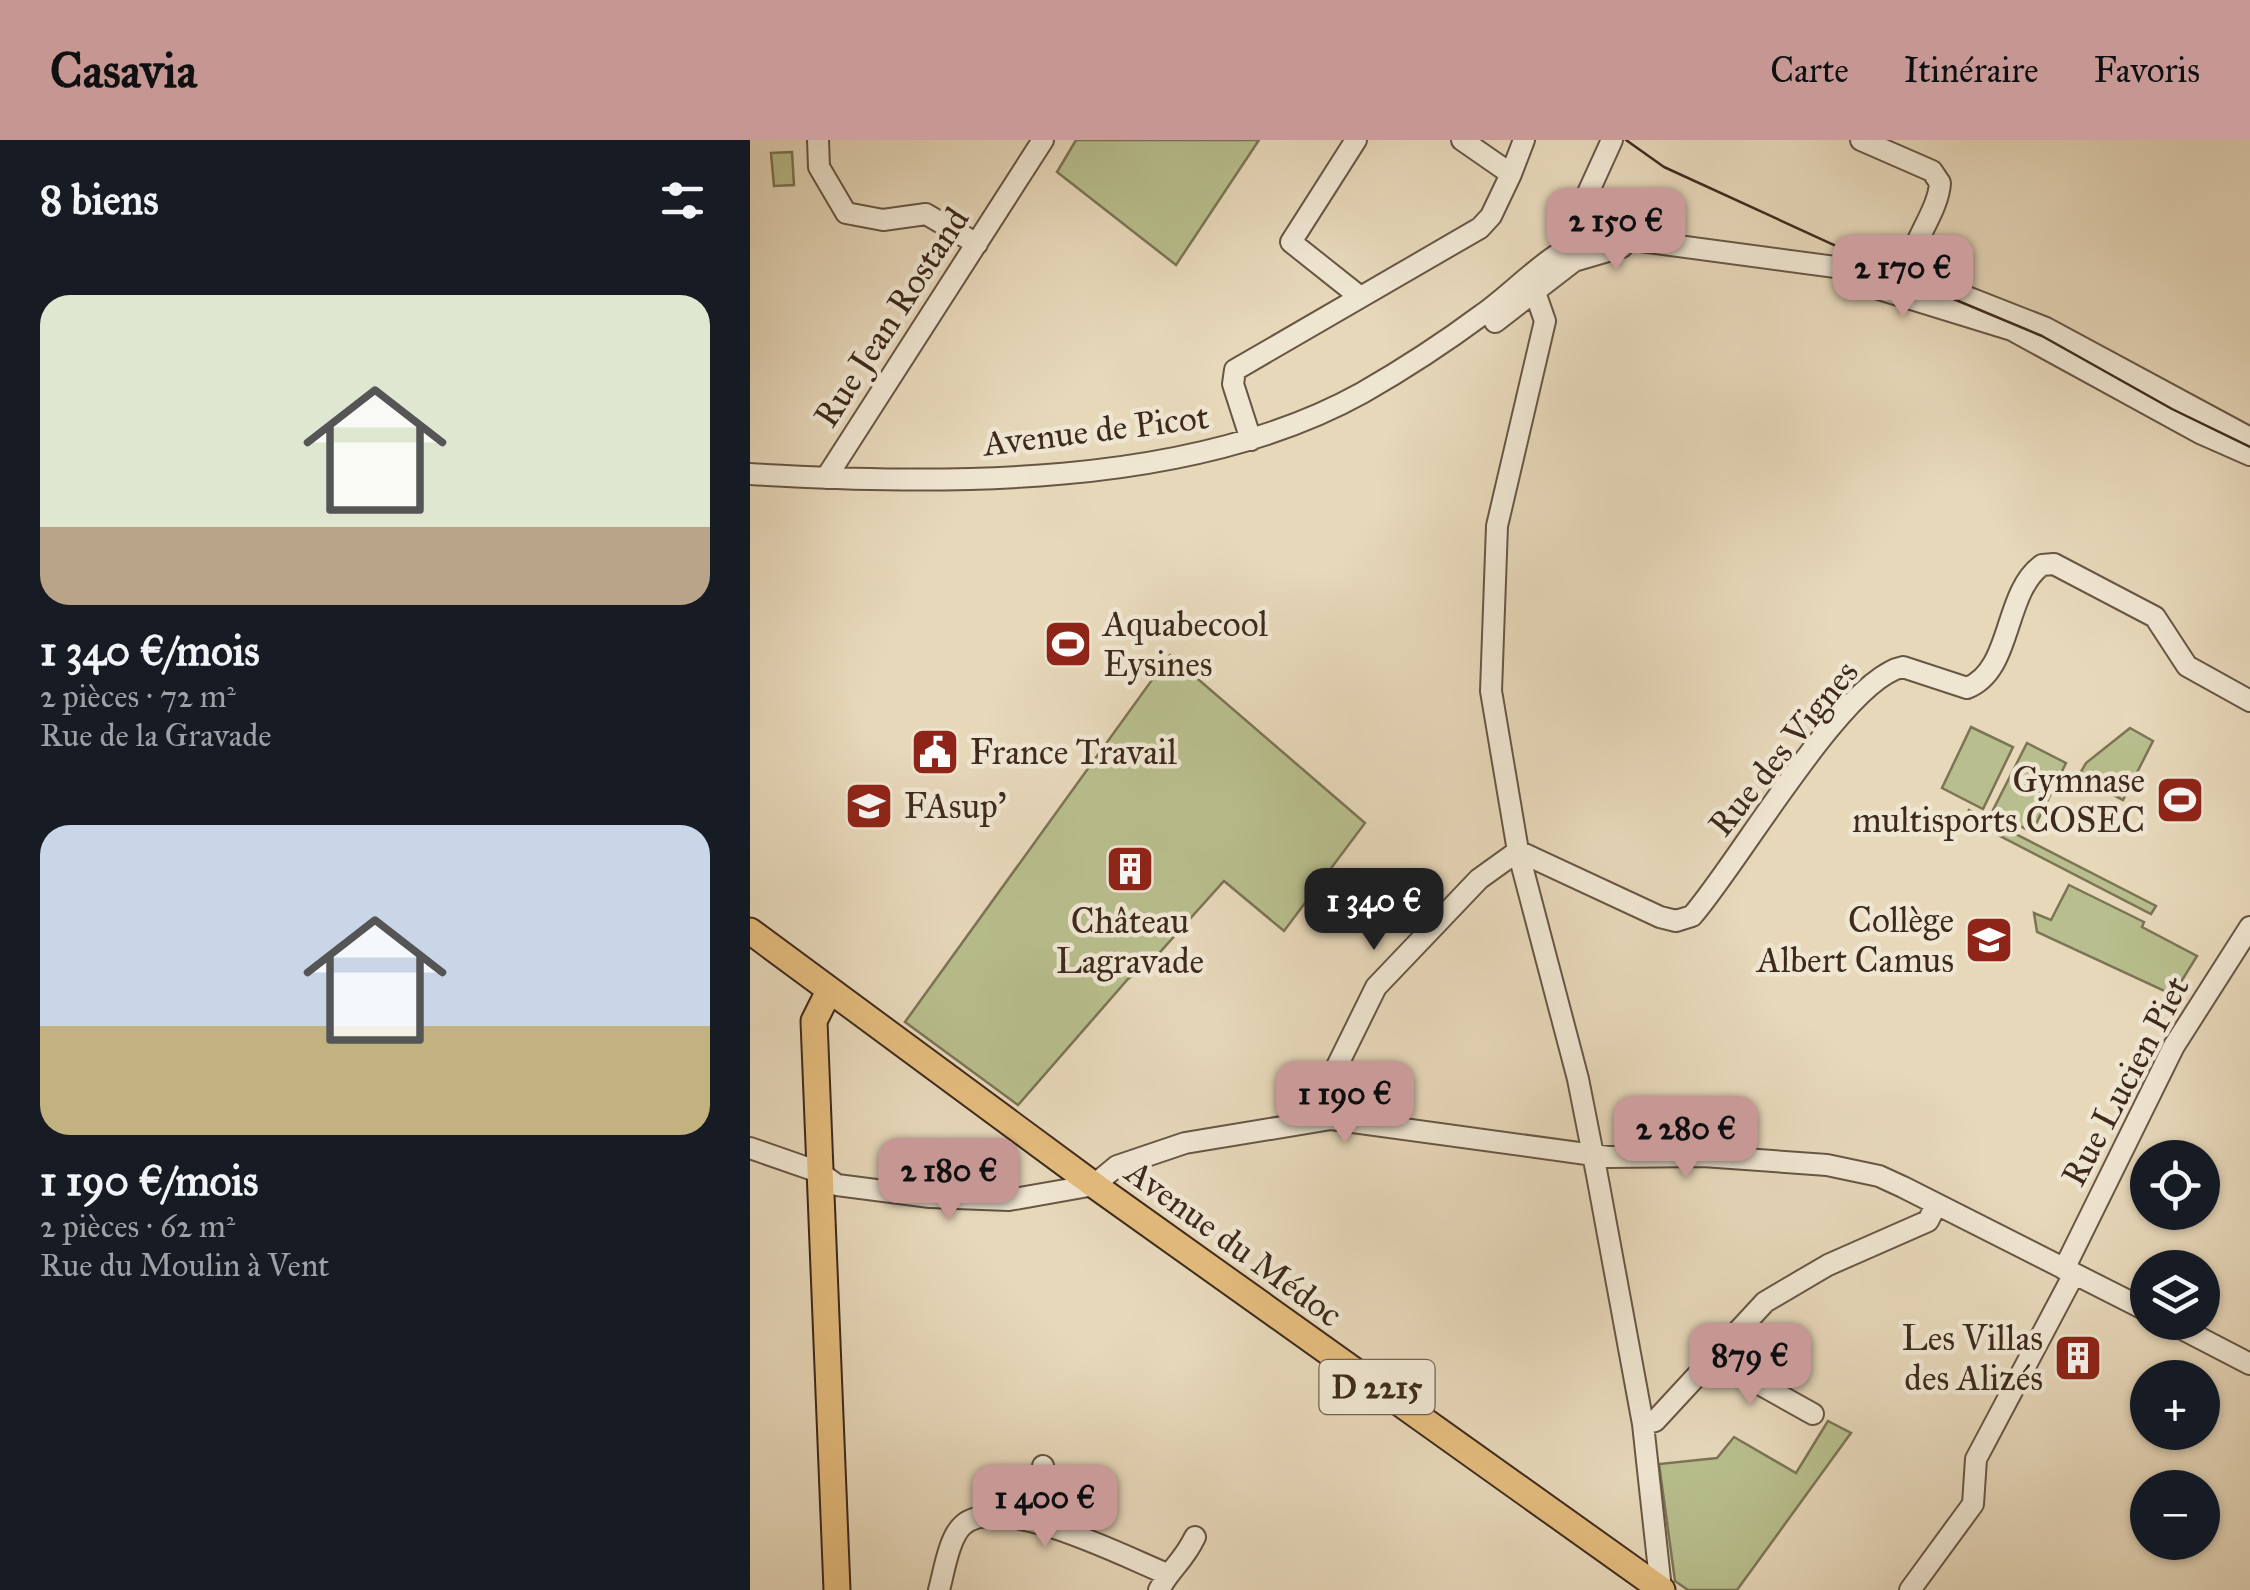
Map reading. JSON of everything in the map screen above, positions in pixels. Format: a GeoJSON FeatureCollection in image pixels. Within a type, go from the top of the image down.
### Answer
{"type":"FeatureCollection","features":[{"type":"Feature","properties":{"kind":"main road","name":"Avenue du Médoc"},"geometry":{"type":"LineString","coordinates":[[760,938],[1094,1185],[1661,1590]]}},
{"type":"Feature","properties":{"kind":"main road","name":"Avenue du Médoc"},"geometry":{"type":"LineString","coordinates":[[760,938],[799,982],[814,1013]]}},
{"type":"Feature","properties":{"kind":"main road"},"geometry":{"type":"LineString","coordinates":[[829,990],[814,1013],[838,1590]]}},
{"type":"Feature","properties":{"kind":"street"},"geometry":{"type":"LineString","coordinates":[[818,140],[819,167],[846,214],[883,220],[926,214],[977,244]]}},
{"type":"Feature","properties":{"kind":"street","name":"Rue Jean Rostand"},"geometry":{"type":"LineString","coordinates":[[826,478],[1042,140]]}},
{"type":"Feature","properties":{"kind":"street"},"geometry":{"type":"LineString","coordinates":[[1356,140],[1291,242],[1360,296]]}},
{"type":"Feature","properties":{"kind":"street"},"geometry":{"type":"LineString","coordinates":[[1462,140],[1511,174]]}},
{"type":"Feature","properties":{"kind":"street"},"geometry":{"type":"LineString","coordinates":[[1251,440],[1233,384],[1236,370],[1480,228],[1491,216],[1524,140]]}},
{"type":"Feature","properties":{"kind":"street"},"geometry":{"type":"LineString","coordinates":[[1587,198],[1592,238],[1588,248],[1572,254],[1577,216],[1612,140]]}},
{"type":"Feature","properties":{"kind":"street"},"geometry":{"type":"LineString","coordinates":[[1861,140],[1932,171],[1940,183],[1910,288]]}},
{"type":"Feature","properties":{"kind":"street","name":"Avenue de Picot"},"geometry":{"type":"LineString","coordinates":[[1592,238],[1612,236],[1648,245],[1779,261],[1910,288],[2038,342],[2169,417],[2250,455]]}},
{"type":"Feature","properties":{"kind":"street","name":"Avenue de Picot"},"geometry":{"type":"LineString","coordinates":[[750,474],[940,481],[1190,456],[1251,440],[1336,406],[1430,353],[1492,324],[1572,254],[1648,245]]}},
{"type":"Feature","properties":{"kind":"street","name":"Avenue de Picot"},"geometry":{"type":"LineString","coordinates":[[1910,288],[1939,286],[2046,328],[2250,438]]}},
{"type":"Feature","properties":{"kind":"street"},"geometry":{"type":"LineString","coordinates":[[1529,288],[1545,325],[1505,478],[1492,594],[1491,692],[1518,851],[1578,1079],[1643,1424],[1661,1590]]}},
{"type":"Feature","properties":{"kind":"street","name":"Rue des Vignes"},"geometry":{"type":"LineString","coordinates":[[1518,851],[1660,918],[1676,921],[1692,916],[1827,733],[1874,680],[1889,669],[1903,667],[1967,688],[1986,677],[2029,580],[2042,565],[2054,564],[2155,617],[2187,666],[2250,702]]}},
{"type":"Feature","properties":{"kind":"street"},"geometry":{"type":"LineString","coordinates":[[1311,1119],[1376,987],[1479,879],[1518,851]]}},
{"type":"Feature","properties":{"kind":"street","name":"Rue Lucien Piet"},"geometry":{"type":"LineString","coordinates":[[1910,1590],[1973,1504],[1976,1459],[2069,1272],[2174,1046],[2250,926]]}},
{"type":"Feature","properties":{"kind":"street"},"geometry":{"type":"LineString","coordinates":[[750,1148],[819,1172],[836,1186],[930,1197],[1009,1200],[1094,1185],[1118,1166],[1168,1148],[1311,1119],[1426,1130],[1592,1155],[1703,1156],[1827,1165],[1879,1176],[2130,1302]]}},
{"type":"Feature","properties":{"kind":"street"},"geometry":{"type":"LineString","coordinates":[[1643,1424],[1655,1422],[1765,1302],[1828,1265],[1928,1221],[1936,1205]]}},
{"type":"Feature","properties":{"kind":"street"},"geometry":{"type":"LineString","coordinates":[[2204,1340],[2250,1364]]}},
{"type":"Feature","properties":{"kind":"street"},"geometry":{"type":"LineString","coordinates":[[1711,1358],[1812,1414]]}},
{"type":"Feature","properties":{"kind":"street"},"geometry":{"type":"LineString","coordinates":[[1032,1518],[1046,1478],[1044,1466]]}},
{"type":"Feature","properties":{"kind":"street"},"geometry":{"type":"LineString","coordinates":[[939,1590],[965,1523],[1032,1518],[1163,1582],[1183,1563],[1195,1537]]}},
{"type":"Feature","properties":{"kind":"green space"},"geometry":{"type":"Polygon","coordinates":[[[1076,140],[1259,140],[1176,265],[1057,172],[1076,140]]]}},
{"type":"Feature","properties":{"kind":"green space"},"geometry":{"type":"Polygon","coordinates":[[[792,152],[794,185],[774,186],[771,153],[792,152]]]}},
{"type":"Feature","properties":{"kind":"green space"},"geometry":{"type":"Polygon","coordinates":[[[1170,655],[1365,823],[1284,931],[1224,881],[1152,961],[1128,979],[1018,1105],[905,1022],[1170,655]]]}},
{"type":"Feature","properties":{"kind":"green space"},"geometry":{"type":"Polygon","coordinates":[[[1971,727],[2013,747],[1983,809],[1942,788],[1971,727]]]}},
{"type":"Feature","properties":{"kind":"green space"},"geometry":{"type":"Polygon","coordinates":[[[2130,728],[2153,741],[2123,800],[2078,777],[2086,763],[2130,728]]]}},
{"type":"Feature","properties":{"kind":"green space"},"geometry":{"type":"Polygon","coordinates":[[[2027,743],[2066,763],[2032,832],[1992,812],[2027,743]]]}},
{"type":"Feature","properties":{"kind":"green space"},"geometry":{"type":"Polygon","coordinates":[[[1969,810],[2156,906],[2151,914],[1965,818],[1969,810]]]}},
{"type":"Feature","properties":{"kind":"green space"},"geometry":{"type":"Polygon","coordinates":[[[2069,885],[2144,922],[2142,927],[2197,956],[2173,995],[2037,932],[2034,913],[2051,920],[2069,885]]]}},
{"type":"Feature","properties":{"kind":"green space"},"geometry":{"type":"Polygon","coordinates":[[[1828,1421],[1851,1433],[1737,1590],[1688,1590],[1675,1581],[1659,1464],[1717,1458],[1734,1437],[1796,1473],[1828,1421]]]}},
{"type":"Feature","properties":{"kind":"tram line"},"geometry":{"type":"LineString","coordinates":[[1626,140],[1664,167],[2042,336],[2172,409],[2250,447]]}},
{"type":"Feature","properties":{"kind":"place","name":"Aquabecool Eysines"},"geometry":{"type":"Point","coordinates":[1068,644]}},
{"type":"Feature","properties":{"kind":"place","name":"France Travail"},"geometry":{"type":"Point","coordinates":[935,752]}},
{"type":"Feature","properties":{"kind":"place","name":"Gymnase multisports COSEC"},"geometry":{"type":"Point","coordinates":[2180,800]}},
{"type":"Feature","properties":{"kind":"place","name":"FAsup'"},"geometry":{"type":"Point","coordinates":[869,806]}},
{"type":"Feature","properties":{"kind":"place","name":"Château Lagravade"},"geometry":{"type":"Point","coordinates":[1130,869]}},
{"type":"Feature","properties":{"kind":"place","name":"Collège Albert Camus"},"geometry":{"type":"Point","coordinates":[1989,940]}},
{"type":"Feature","properties":{"kind":"place","name":"Les Villas des Alizés"},"geometry":{"type":"Point","coordinates":[2078,1358]}}]}
